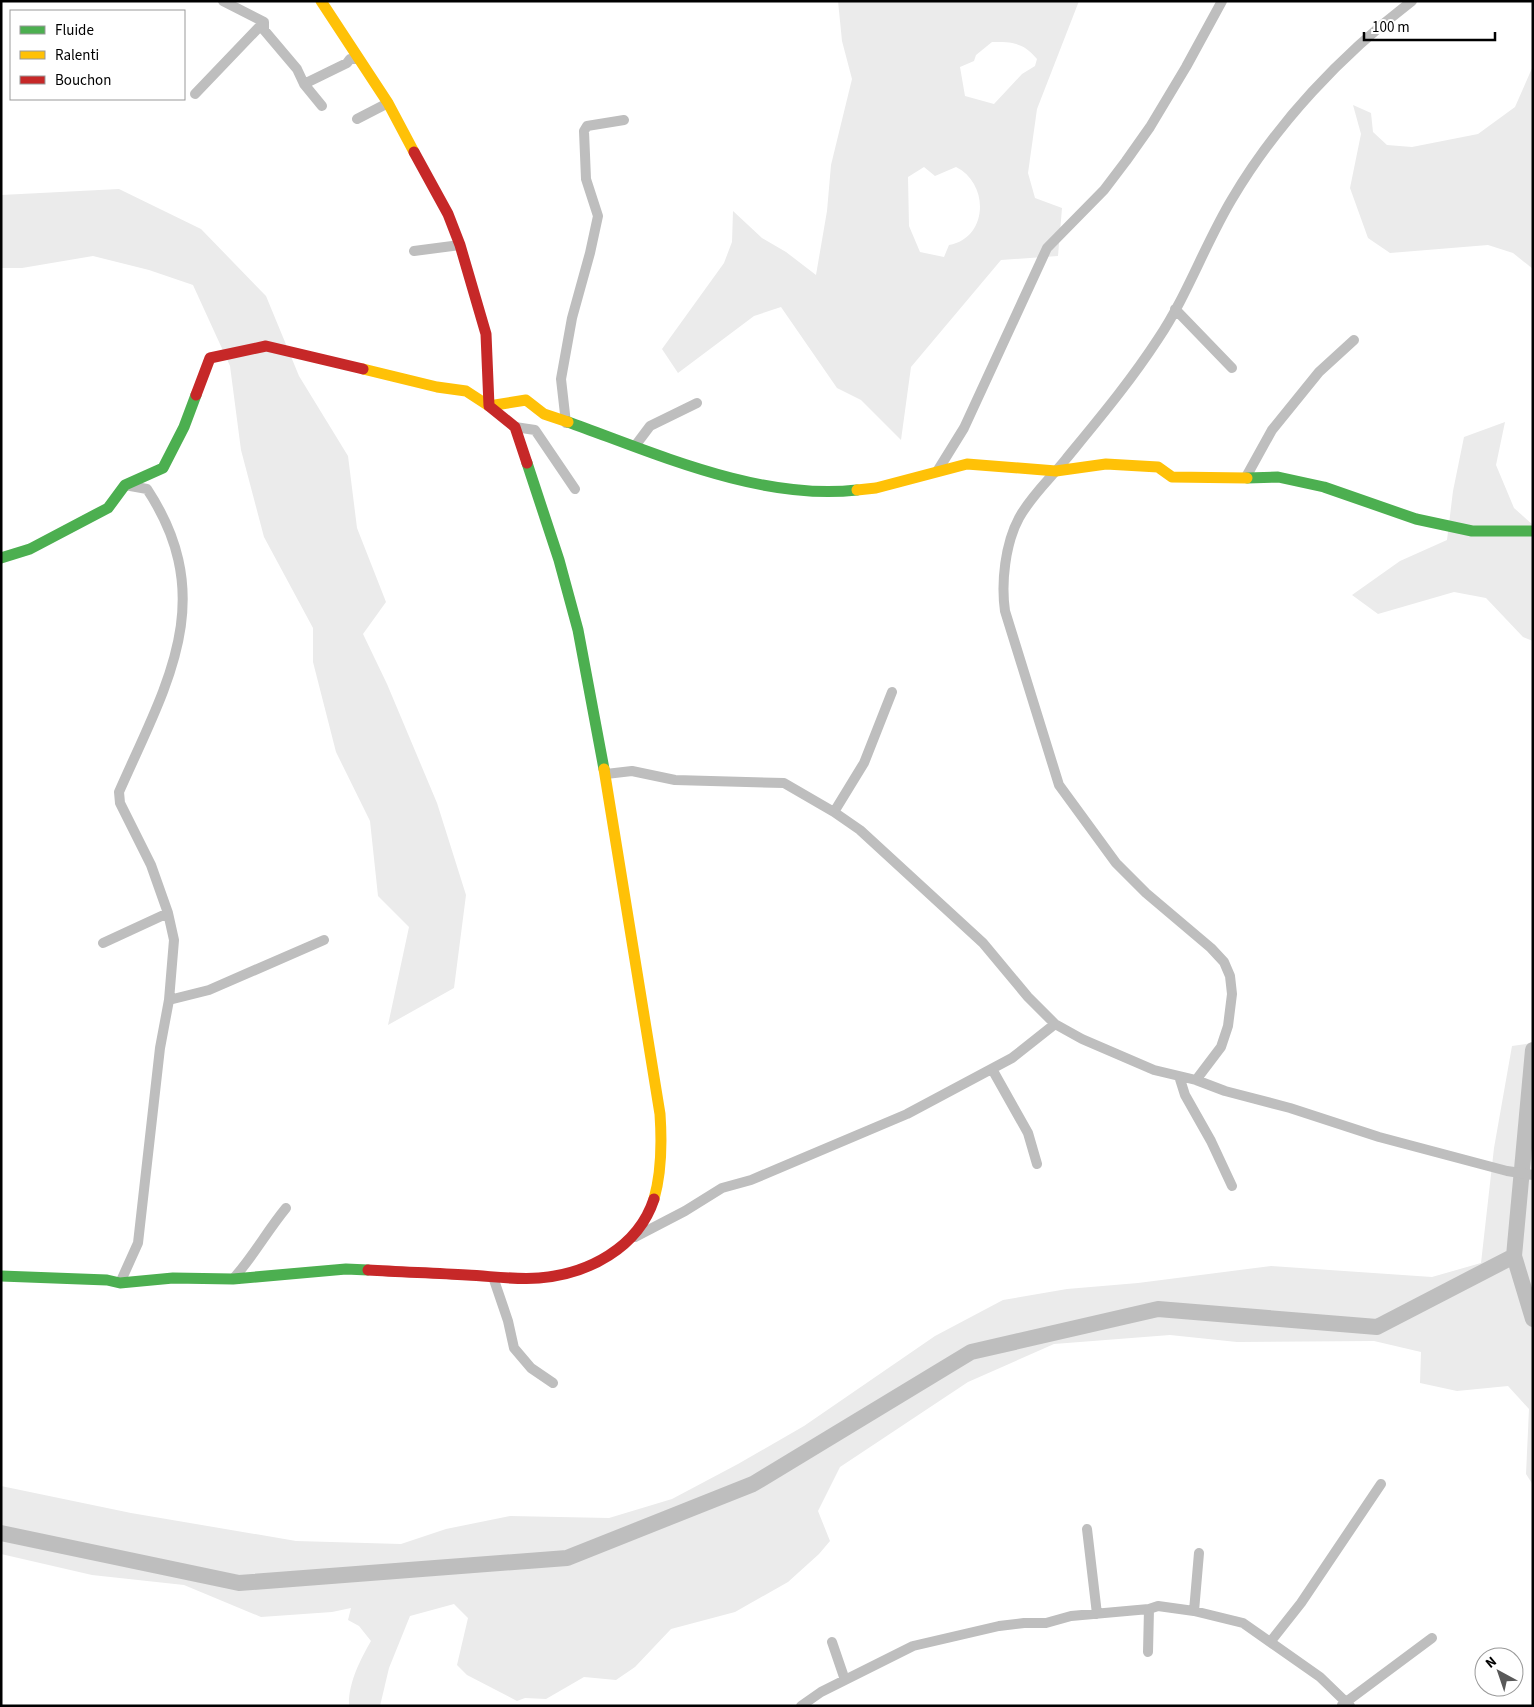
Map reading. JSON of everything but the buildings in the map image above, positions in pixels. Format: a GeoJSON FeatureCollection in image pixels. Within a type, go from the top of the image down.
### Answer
{"type":"FeatureCollection","features":[{"type":"Feature","properties":{"kind":"street"},"geometry":{"type":"LineString","coordinates":[[223,1],[264,22]]}},
{"type":"Feature","properties":{"kind":"street"},"geometry":{"type":"LineString","coordinates":[[321,1],[357,59],[388,103],[425,168],[460,245],[486,334],[489,406]]}},
{"type":"Feature","properties":{"kind":"street"},"geometry":{"type":"LineString","coordinates":[[938,470],[964,428],[1047,248],[1104,190],[1126,161],[1150,127],[1186,68],[1222,1]]}},
{"type":"Feature","properties":{"kind":"street"},"geometry":{"type":"LineString","coordinates":[[1196,1080],[1221,1047],[1228,1026],[1232,994],[1230,976],[1224,962],[1211,948],[1146,893],[1116,863],[1059,785],[1005,611],[1004,590],[1015,527],[1039,488],[1056,471],[1130,381],[1175,309],[1232,198],[1273,139],[1342,62],[1412,1]]}},
{"type":"Feature","properties":{"kind":"street"},"geometry":{"type":"LineString","coordinates":[[264,22],[264,30],[297,69],[304,84],[322,106]]}},
{"type":"Feature","properties":{"kind":"street"},"geometry":{"type":"LineString","coordinates":[[195,94],[264,22]]}},
{"type":"Feature","properties":{"kind":"street"},"geometry":{"type":"LineString","coordinates":[[304,84],[347,63],[350,59],[357,59]]}},
{"type":"Feature","properties":{"kind":"street"},"geometry":{"type":"LineString","coordinates":[[357,119],[388,103]]}},
{"type":"Feature","properties":{"kind":"street"},"geometry":{"type":"LineString","coordinates":[[566,423],[561,380],[572,318],[590,254],[598,216],[586,179],[584,131],[588,126],[624,120]]}},
{"type":"Feature","properties":{"kind":"street"},"geometry":{"type":"LineString","coordinates":[[414,252],[460,245]]}},
{"type":"Feature","properties":{"kind":"street"},"geometry":{"type":"LineString","coordinates":[[1175,309],[1232,368]]}},
{"type":"Feature","properties":{"kind":"street"},"geometry":{"type":"LineString","coordinates":[[1246,477],[1272,430],[1319,372],[1354,340]]}},
{"type":"Feature","properties":{"kind":"street"},"geometry":{"type":"LineString","coordinates":[[1,558],[30,549],[108,508],[125,485],[163,468],[184,427],[210,358],[266,346],[316,357],[336,365],[437,387],[466,391],[489,406],[515,427],[535,430],[575,489]]}},
{"type":"Feature","properties":{"kind":"street"},"geometry":{"type":"LineString","coordinates":[[489,406],[526,400],[544,414],[566,423],[720,476],[813,492],[830,494],[876,488],[938,470],[967,464],[988,464],[1056,471],[1106,464],[1158,468],[1172,477],[1209,479],[1278,477],[1318,485],[1408,517],[1472,531],[1533,531]]}},
{"type":"Feature","properties":{"kind":"street"},"geometry":{"type":"LineString","coordinates":[[635,446],[650,426],[697,403]]}},
{"type":"Feature","properties":{"kind":"street"},"geometry":{"type":"LineString","coordinates":[[515,427],[569,594],[578,630],[622,866],[634,967],[656,1086],[662,1139],[660,1179],[648,1218],[634,1237]]}},
{"type":"Feature","properties":{"kind":"street"},"geometry":{"type":"LineString","coordinates":[[120,1283],[138,1243],[160,1048],[169,1000],[174,940],[168,913],[151,865],[119,798],[162,693],[178,642],[182,619],[183,580],[174,542],[159,507],[147,489],[125,485]]}},
{"type":"Feature","properties":{"kind":"street"},"geometry":{"type":"LineString","coordinates":[[834,812],[864,763],[892,692]]}},
{"type":"Feature","properties":{"kind":"street"},"geometry":{"type":"LineString","coordinates":[[606,774],[632,771],[675,780],[774,781],[784,783],[834,812],[860,830],[983,943],[1028,997],[1055,1024],[1082,1039],[1154,1070],[1196,1080],[1225,1091],[1290,1108],[1379,1137],[1507,1171],[1533,1175]]}},
{"type":"Feature","properties":{"kind":"street"},"geometry":{"type":"LineString","coordinates":[[103,943],[168,913]]}},
{"type":"Feature","properties":{"kind":"street"},"geometry":{"type":"LineString","coordinates":[[169,1000],[209,990],[324,940]]}},
{"type":"Feature","properties":{"kind":"street"},"geometry":{"type":"LineString","coordinates":[[1,1276],[107,1280],[120,1283],[173,1278],[233,1279],[346,1270],[539,1278],[561,1274],[580,1269],[609,1256],[634,1237],[685,1211],[722,1188],[751,1180],[906,1114],[1012,1058],[1055,1024]]}},
{"type":"Feature","properties":{"kind":"street"},"geometry":{"type":"LineString","coordinates":[[992,1069],[1028,1133],[1036,1164]]}},
{"type":"Feature","properties":{"kind":"street"},"geometry":{"type":"LineString","coordinates":[[1179,1076],[1185,1095],[1212,1141],[1232,1186]]}},
{"type":"Feature","properties":{"kind":"street"},"geometry":{"type":"LineString","coordinates":[[233,1279],[250,1260],[267,1231],[286,1208]]}},
{"type":"Feature","properties":{"kind":"street"},"geometry":{"type":"LineString","coordinates":[[493,1277],[508,1321],[514,1348],[530,1368],[553,1384]]}},
{"type":"Feature","properties":{"kind":"street"},"geometry":{"type":"LineString","coordinates":[[1271,1641],[1301,1603],[1381,1484]]}},
{"type":"Feature","properties":{"kind":"street"},"geometry":{"type":"LineString","coordinates":[[1087,1529],[1097,1614]]}},
{"type":"Feature","properties":{"kind":"street"},"geometry":{"type":"LineString","coordinates":[[1194,1611],[1199,1553]]}},
{"type":"Feature","properties":{"kind":"street"},"geometry":{"type":"LineString","coordinates":[[801,1706],[845,1680],[913,1646],[999,1626],[1046,1623],[1071,1616],[1149,1609],[1158,1606],[1194,1611],[1243,1623],[1320,1677],[1346,1704],[1432,1638]]}},
{"type":"Feature","properties":{"kind":"street"},"geometry":{"type":"LineString","coordinates":[[1148,1652],[1149,1609]]}},
{"type":"Feature","properties":{"kind":"street"},"geometry":{"type":"LineString","coordinates":[[832,1642],[845,1680]]}},
{"type":"Feature","properties":{"kind":"shaded area"},"geometry":{"type":"Polygon","coordinates":[[[838,1],[1079,1],[1037,109],[1028,173],[1035,198],[1062,208],[1058,256],[1001,260],[911,367],[901,440],[861,400],[837,388],[781,307],[754,316],[678,373],[662,349],[724,263],[732,242],[733,211],[762,238],[786,252],[816,275],[827,211],[831,165],[852,79],[842,41],[838,1]],[[992,42],[976,55],[974,61],[960,67],[965,96],[994,104],[1022,74],[1035,66],[1037,59],[1027,49],[1017,44],[992,42]],[[924,167],[908,177],[909,226],[920,252],[944,257],[949,245],[962,240],[971,232],[977,222],[980,210],[979,197],[975,185],[967,175],[956,167],[935,176],[924,167]]]}},
{"type":"Feature","properties":{"kind":"shaded area"},"geometry":{"type":"Polygon","coordinates":[[[1533,66],[1533,269],[1513,253],[1488,245],[1390,253],[1368,238],[1350,188],[1361,134],[1353,105],[1371,113],[1373,132],[1387,145],[1412,147],[1478,134],[1515,107],[1533,66]]]}},
{"type":"Feature","properties":{"kind":"shaded area"},"geometry":{"type":"Polygon","coordinates":[[[119,189],[201,229],[266,296],[299,376],[348,456],[357,528],[386,602],[363,634],[387,684],[437,803],[466,895],[454,988],[388,1025],[409,927],[378,896],[370,821],[336,752],[313,662],[313,628],[264,537],[241,450],[230,366],[193,285],[149,270],[93,256],[22,268],[1,268],[1,195],[119,189]]]}},
{"type":"Feature","properties":{"kind":"shaded area"},"geometry":{"type":"Polygon","coordinates":[[[1505,422],[1496,465],[1514,508],[1533,525],[1533,641],[1523,637],[1486,598],[1454,592],[1378,614],[1352,595],[1400,561],[1447,540],[1453,491],[1464,437],[1505,422]]]}},
{"type":"Feature","properties":{"kind":"shaded area"},"geometry":{"type":"Polygon","coordinates":[[[1533,1043],[1533,1485],[1526,1474],[1529,1409],[1508,1386],[1457,1391],[1420,1383],[1421,1352],[1374,1341],[1237,1342],[1170,1335],[1054,1344],[968,1382],[840,1467],[818,1511],[830,1541],[819,1554],[788,1582],[735,1612],[671,1629],[635,1667],[616,1680],[584,1677],[546,1699],[525,1698],[517,1701],[467,1675],[457,1665],[468,1618],[454,1604],[410,1616],[389,1668],[380,1706],[349,1706],[350,1689],[359,1664],[371,1641],[359,1626],[348,1620],[351,1608],[332,1612],[261,1617],[184,1585],[92,1575],[1,1554],[1,1486],[131,1513],[296,1541],[401,1544],[446,1529],[510,1516],[609,1518],[672,1499],[738,1464],[804,1426],[935,1336],[1003,1300],[1067,1289],[1138,1283],[1271,1266],[1432,1277],[1481,1263],[1494,1148],[1512,1046],[1533,1043]]]}},
{"type":"Feature","properties":{"kind":"waterway"},"geometry":{"type":"LineString","coordinates":[[1533,1050],[1514,1256],[1533,1319]]}},
{"type":"Feature","properties":{"kind":"waterway"},"geometry":{"type":"LineString","coordinates":[[1,1533],[239,1583],[567,1558],[753,1484],[971,1352],[1158,1309],[1377,1327],[1514,1256]]}},
{"type":"Feature","properties":{"kind":"traffic: fast"},"geometry":{"type":"LineString","coordinates":[[1,558],[30,549],[108,508],[125,485],[163,468],[184,427],[196,395]]}},
{"type":"Feature","properties":{"kind":"traffic: fast"},"geometry":{"type":"LineString","coordinates":[[568,422],[673,460],[747,482],[784,489],[821,492],[857,490]]}},
{"type":"Feature","properties":{"kind":"traffic: fast"},"geometry":{"type":"LineString","coordinates":[[527,463],[559,560],[578,630],[604,769]]}},
{"type":"Feature","properties":{"kind":"traffic: fast"},"geometry":{"type":"LineString","coordinates":[[1247,478],[1278,477],[1324,487],[1416,519],[1472,531],[1533,531]]}},
{"type":"Feature","properties":{"kind":"traffic: fast"},"geometry":{"type":"LineString","coordinates":[[1,1276],[107,1280],[120,1283],[173,1278],[233,1279],[346,1269],[368,1270]]}},
{"type":"Feature","properties":{"kind":"traffic: slow"},"geometry":{"type":"LineString","coordinates":[[321,1],[388,103],[414,152]]}},
{"type":"Feature","properties":{"kind":"traffic: slow"},"geometry":{"type":"LineString","coordinates":[[363,369],[437,387],[466,391],[489,406],[526,400],[544,414],[568,422]]}},
{"type":"Feature","properties":{"kind":"traffic: slow"},"geometry":{"type":"LineString","coordinates":[[857,490],[876,488],[967,464],[1056,471],[1106,464],[1158,467],[1172,477],[1247,478]]}},
{"type":"Feature","properties":{"kind":"traffic: slow"},"geometry":{"type":"LineString","coordinates":[[604,769],[660,1114],[661,1157],[654,1199]]}},
{"type":"Feature","properties":{"kind":"traffic: jam"},"geometry":{"type":"LineString","coordinates":[[414,152],[448,214],[460,245],[486,334],[489,406],[515,427],[527,463]]}},
{"type":"Feature","properties":{"kind":"traffic: jam"},"geometry":{"type":"LineString","coordinates":[[196,395],[210,358],[266,346],[363,369]]}},
{"type":"Feature","properties":{"kind":"traffic: jam"},"geometry":{"type":"LineString","coordinates":[[368,1270],[521,1279],[539,1278],[575,1271],[593,1264],[624,1244],[636,1231],[654,1199]]}}]}
